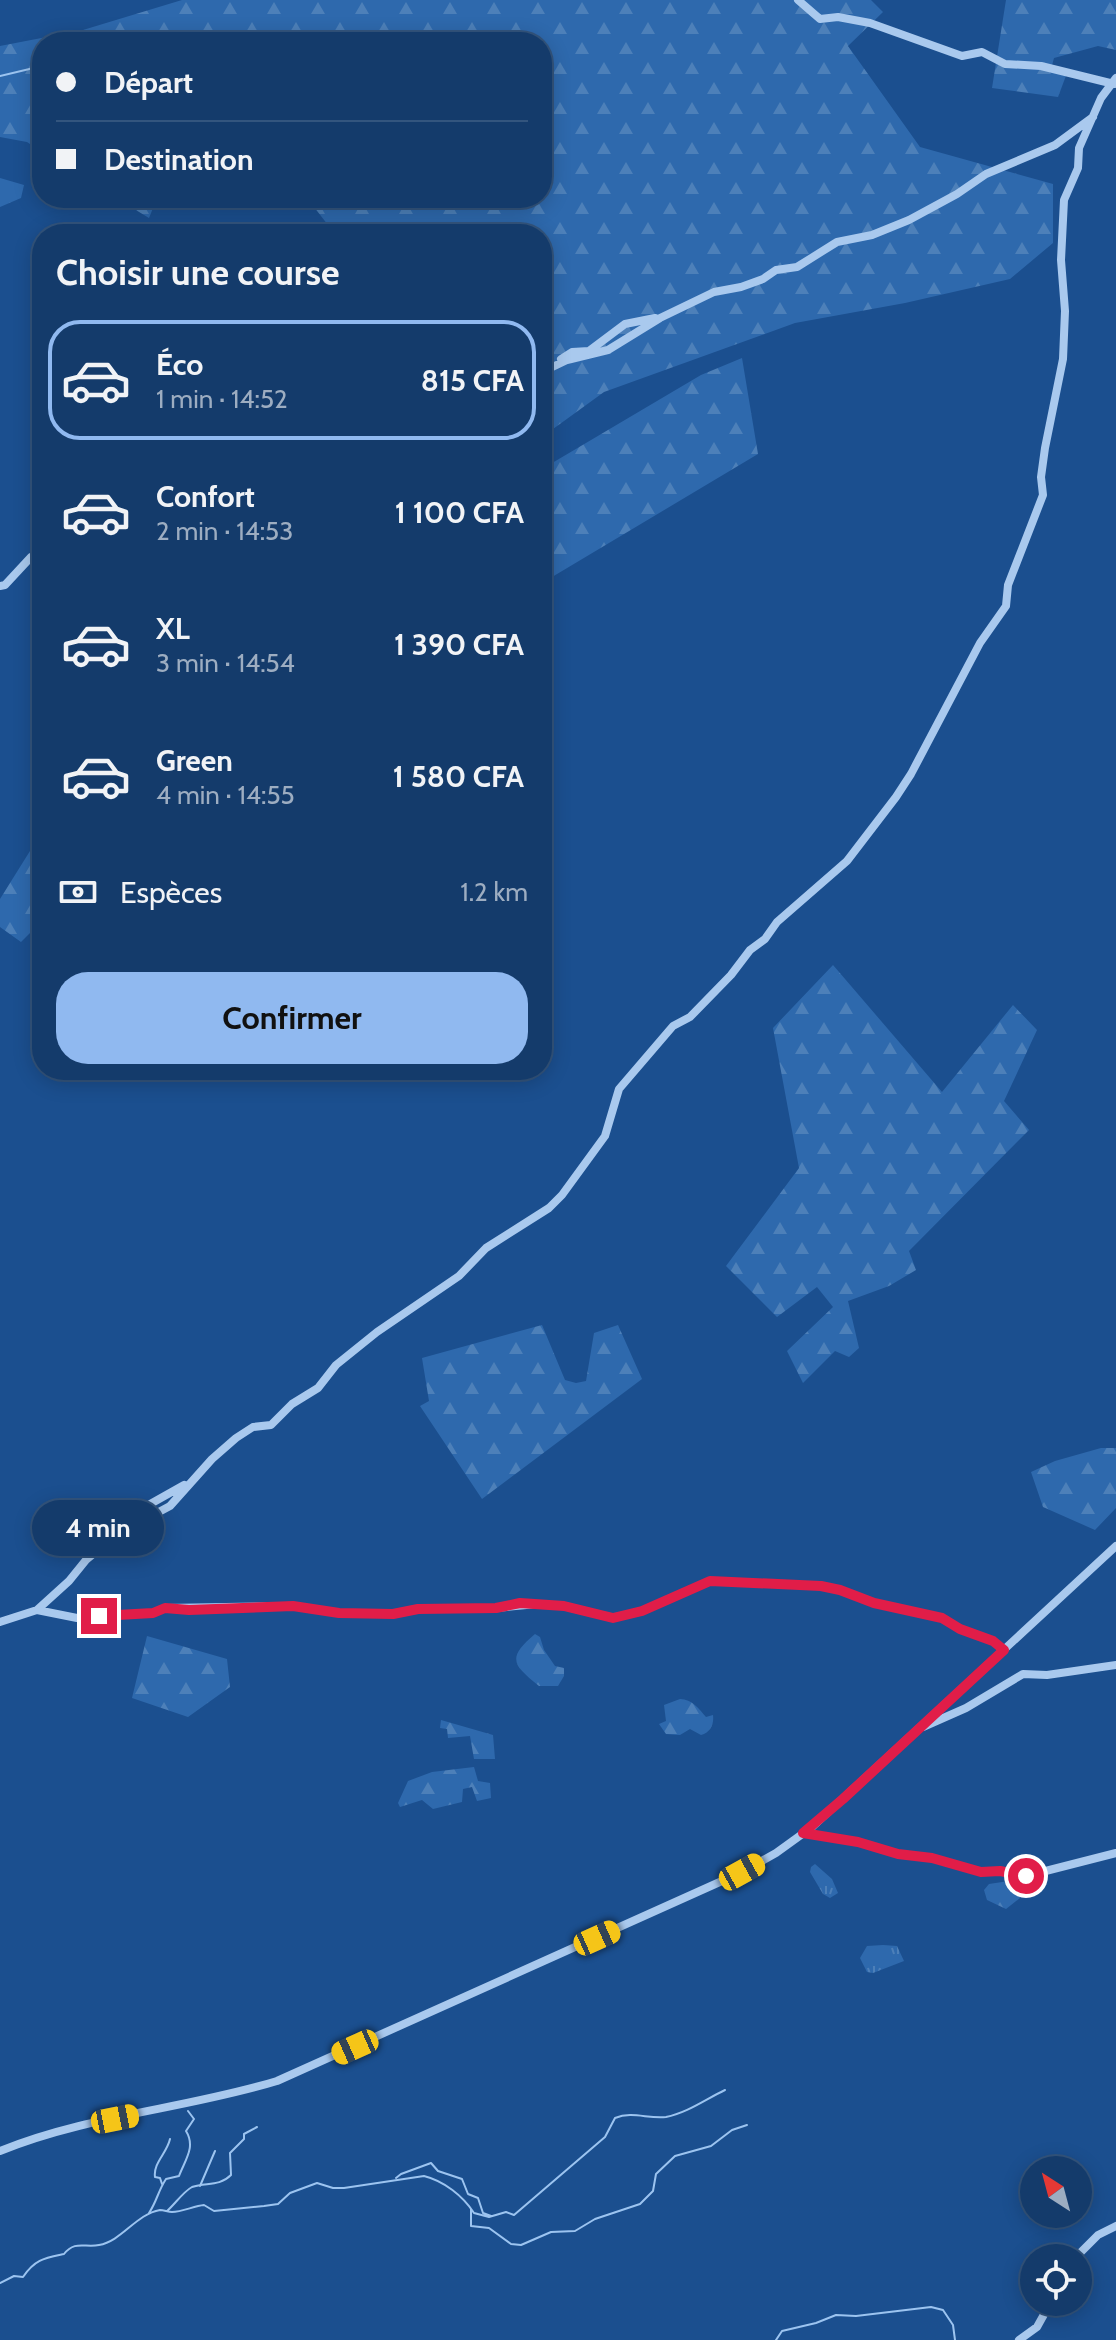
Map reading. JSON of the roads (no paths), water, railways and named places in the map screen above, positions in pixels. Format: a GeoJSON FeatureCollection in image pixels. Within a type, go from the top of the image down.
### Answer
{"type":"FeatureCollection","features":[{"type":"Feature","properties":{"kind":"street"},"geometry":{"type":"LineString","coordinates":[[0,1622],[37,1610],[69,1581],[86,1560],[116,1535],[170,1506],[188,1483],[236,1438],[253,1427],[271,1425],[292,1404],[318,1388],[336,1365],[377,1332],[459,1276],[486,1248],[549,1208],[562,1195],[605,1136],[619,1089],[673,1026],[690,1017],[731,975],[750,950],[765,939],[777,922],[847,861],[911,774],[980,643],[1006,606],[1008,585],[1043,495],[1041,477],[1045,448],[1063,359],[1064,200],[1078,168],[1079,148],[1114,82],[1041,66],[1005,64],[982,52],[962,56],[870,23],[838,17],[820,19],[798,0]]}},
{"type":"Feature","properties":{"kind":"street"},"geometry":{"type":"LineString","coordinates":[[552,366],[608,350],[660,318],[714,292],[741,287],[763,279],[776,270],[805,264],[837,242],[872,235],[909,220],[986,174],[1055,145],[1094,117]]}},
{"type":"Feature","properties":{"kind":"street"},"geometry":{"type":"LineString","coordinates":[[552,365],[572,352],[589,351],[625,324],[660,318]]}},
{"type":"Feature","properties":{"kind":"street"},"geometry":{"type":"LineString","coordinates":[[0,586],[5,585],[32,556]]}},
{"type":"Feature","properties":{"kind":"street"},"geometry":{"type":"LineString","coordinates":[[0,2151],[24,2141],[85,2125],[234,2094],[277,2081],[714,1886],[776,1853],[803,1833],[1116,1546]]}},
{"type":"Feature","properties":{"kind":"street"},"geometry":{"type":"LineString","coordinates":[[37,1610],[77,1618],[153,1613],[165,1608],[293,1606],[339,1613],[393,1614],[418,1609],[496,1608],[520,1603],[564,1606],[613,1618],[642,1611],[710,1581],[720,1580],[821,1586],[840,1590],[874,1603],[942,1618],[960,1629],[993,1641],[1004,1650]]}},
{"type":"Feature","properties":{"kind":"street"},"geometry":{"type":"LineString","coordinates":[[0,1629],[10,1619]]}},
{"type":"Feature","properties":{"kind":"street"},"geometry":{"type":"LineString","coordinates":[[916,1730],[966,1708],[1023,1674],[1047,1675],[1116,1665]]}},
{"type":"Feature","properties":{"kind":"street"},"geometry":{"type":"LineString","coordinates":[[803,1833],[858,1842],[898,1854],[932,1858],[981,1872],[1000,1871],[1026,1876],[1116,1853]]}},
{"type":"Feature","properties":{"kind":"street"},"geometry":{"type":"LineString","coordinates":[[1089,2244],[1098,2235],[1116,2226]]}},
{"type":"Feature","properties":{"kind":"street"},"geometry":{"type":"LineString","coordinates":[[1019,2340],[1037,2327],[1043,2316]]}},
{"type":"Feature","properties":{"kind":"waterway"},"geometry":{"type":"LineString","coordinates":[[0,76],[32,68]]}},
{"type":"Feature","properties":{"kind":"waterway"},"geometry":{"type":"LineString","coordinates":[[0,2283],[14,2276],[23,2277],[36,2263],[64,2254],[72,2247],[107,2243],[151,2212],[176,2212],[204,2205],[214,2211],[278,2204],[290,2193],[317,2183],[344,2188],[424,2176],[452,2190],[474,2213],[489,2217],[506,2212],[514,2215],[605,2137],[615,2118],[674,2115],[725,2090]]}},
{"type":"Feature","properties":{"kind":"waterway"},"geometry":{"type":"LineString","coordinates":[[149,2213],[166,2179],[179,2176],[186,2159],[190,2148],[186,2131],[194,2119],[188,2111]]}},
{"type":"Feature","properties":{"kind":"waterway"},"geometry":{"type":"LineString","coordinates":[[471,2209],[471,2226],[489,2228],[511,2244],[521,2245],[551,2232],[575,2231],[595,2219],[640,2204],[653,2191],[656,2174],[675,2156],[711,2146],[732,2130],[747,2125]]}},
{"type":"Feature","properties":{"kind":"waterway"},"geometry":{"type":"LineString","coordinates":[[167,2211],[192,2187],[217,2183],[231,2175],[230,2153],[244,2139],[244,2134],[257,2127]]}},
{"type":"Feature","properties":{"kind":"waterway"},"geometry":{"type":"LineString","coordinates":[[162,2184],[160,2178],[155,2177],[155,2172],[170,2139]]}},
{"type":"Feature","properties":{"kind":"waterway"},"geometry":{"type":"LineString","coordinates":[[200,2186],[215,2151]]}},
{"type":"Feature","properties":{"kind":"waterway"},"geometry":{"type":"LineString","coordinates":[[396,2178],[431,2163],[438,2171],[462,2179],[468,2194],[478,2198],[483,2213],[491,2216]]}},
{"type":"Feature","properties":{"kind":"waterway"},"geometry":{"type":"LineString","coordinates":[[776,2340],[782,2331],[836,2315],[856,2316],[931,2307],[943,2310],[953,2325],[955,2340]]}}]}
